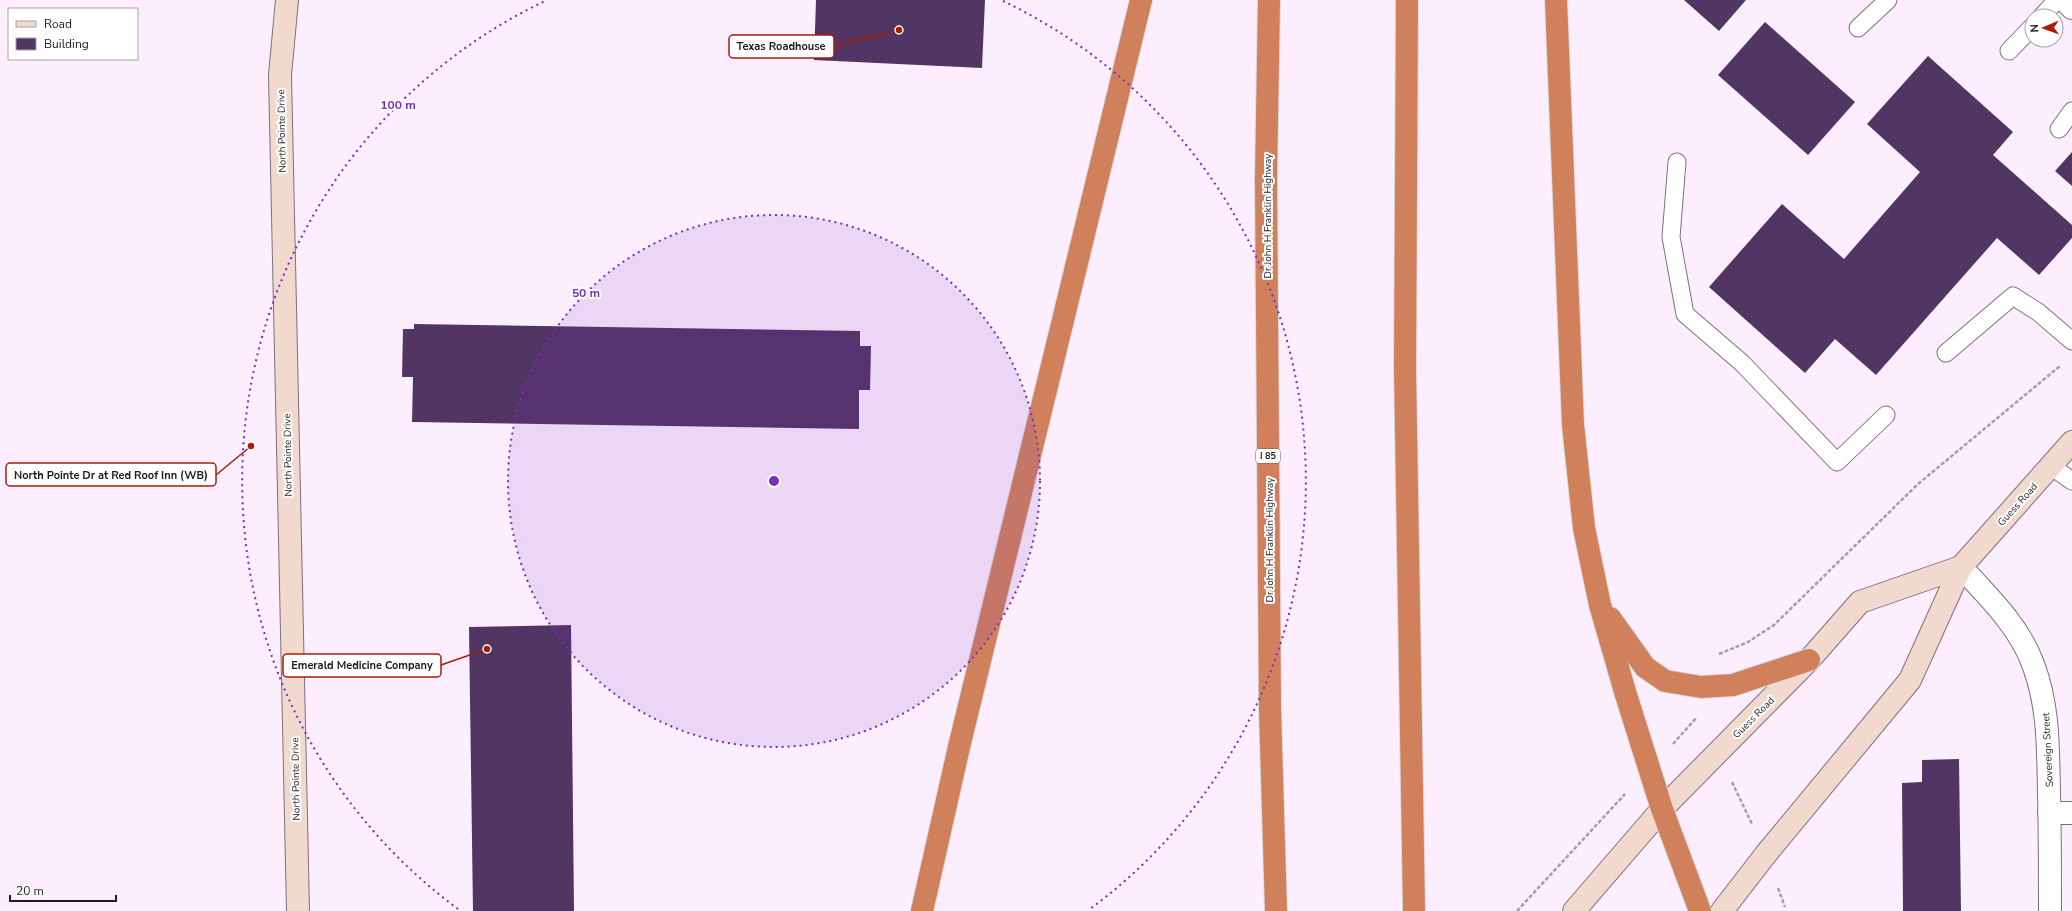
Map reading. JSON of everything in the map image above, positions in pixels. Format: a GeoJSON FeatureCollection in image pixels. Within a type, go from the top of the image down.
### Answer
{"type":"FeatureCollection","features":[{"type":"Feature","properties":{"kind":"highway"},"geometry":{"type":"LineString","coordinates":[[922,911],[959,747],[1141,0]]}},
{"type":"Feature","properties":{"kind":"highway","name":"Dr John H Franklin Highway"},"geometry":{"type":"LineString","coordinates":[[1269,0],[1266,178],[1270,645],[1276,911]]}},
{"type":"Feature","properties":{"kind":"highway"},"geometry":{"type":"LineString","coordinates":[[1407,0],[1405,368],[1414,911]]}},
{"type":"Feature","properties":{"kind":"highway"},"geometry":{"type":"LineString","coordinates":[[1556,0],[1573,425],[1584,528],[1600,605],[1626,695],[1662,809],[1700,911]]}},
{"type":"Feature","properties":{"kind":"highway"},"geometry":{"type":"LineString","coordinates":[[1600,605],[1645,667],[1665,681],[1701,687],[1733,685],[1809,660]]}},
{"type":"Feature","properties":{"kind":"main road","name":"North Pointe Drive"},"geometry":{"type":"LineString","coordinates":[[287,0],[280,75],[298,911]]}},
{"type":"Feature","properties":{"kind":"main road","name":"Guess Road"},"geometry":{"type":"LineString","coordinates":[[1722,911],[1766,854],[1910,680],[1962,567],[2072,442]]}},
{"type":"Feature","properties":{"kind":"main road","name":"Guess Road"},"geometry":{"type":"LineString","coordinates":[[1574,911],[1662,809],[1809,660],[1860,602],[1962,567]]}},
{"type":"Feature","properties":{"kind":"street"},"geometry":{"type":"LineString","coordinates":[[2064,0],[2072,8]]}},
{"type":"Feature","properties":{"kind":"street","name":"Sovereign Street"},"geometry":{"type":"LineString","coordinates":[[1962,567],[2004,614],[2033,663],[2044,696],[2048,728],[2050,911]]}},
{"type":"Feature","properties":{"kind":"street"},"geometry":{"type":"LineString","coordinates":[[2049,813],[2072,813]]}},
{"type":"Feature","properties":{"kind":"lane"},"geometry":{"type":"LineString","coordinates":[[1858,28],[1888,0]]}},
{"type":"Feature","properties":{"kind":"lane"},"geometry":{"type":"LineString","coordinates":[[2050,8],[2057,0]]}},
{"type":"Feature","properties":{"kind":"lane"},"geometry":{"type":"LineString","coordinates":[[2008,51],[2024,35]]}},
{"type":"Feature","properties":{"kind":"lane"},"geometry":{"type":"LineString","coordinates":[[2058,129],[2072,111]]}},
{"type":"Feature","properties":{"kind":"lane"},"geometry":{"type":"LineString","coordinates":[[1677,162],[1671,237],[1686,314],[1742,363],[1837,462],[1886,415]]}},
{"type":"Feature","properties":{"kind":"lane"},"geometry":{"type":"LineString","coordinates":[[1946,353],[2013,296],[2038,312],[2072,340]]}},
{"type":"Feature","properties":{"kind":"lane"},"geometry":{"type":"LineString","coordinates":[[2051,466],[2072,481]]}},
{"type":"Feature","properties":{"kind":"path"},"geometry":{"type":"LineString","coordinates":[[1517,911],[1650,769],[1702,711],[1699,663],[1748,642],[1774,625],[1918,484],[2063,364]]}},
{"type":"Feature","properties":{"kind":"path"},"geometry":{"type":"LineString","coordinates":[[1718,751],[1766,854],[1785,907]]}},
{"type":"Feature","properties":{"kind":"building"},"geometry":{"type":"Polygon","coordinates":[[[816,0],[985,0],[982,68],[814,60],[816,0]]]}},
{"type":"Feature","properties":{"kind":"building"},"geometry":{"type":"Polygon","coordinates":[[[1684,0],[1746,0],[1719,31],[1684,0]]]}},
{"type":"Feature","properties":{"kind":"building"},"geometry":{"type":"Polygon","coordinates":[[[1765,22],[1855,102],[1808,155],[1718,75],[1765,22]]]}},
{"type":"Feature","properties":{"kind":"building"},"geometry":{"type":"Polygon","coordinates":[[[1928,56],[2013,132],[1993,155],[2072,225],[2072,238],[2039,275],[1997,238],[1876,375],[1835,339],[1805,373],[1709,287],[1782,204],[1844,259],[1920,172],[1867,124],[1928,56]]]}},
{"type":"Feature","properties":{"kind":"building"},"geometry":{"type":"Polygon","coordinates":[[[2072,152],[2072,186],[2055,171],[2072,152]]]}},
{"type":"Feature","properties":{"kind":"building"},"geometry":{"type":"Polygon","coordinates":[[[414,324],[860,331],[860,346],[871,346],[870,390],[859,390],[859,429],[412,422],[413,377],[402,377],[403,329],[414,329],[414,324]]]}},
{"type":"Feature","properties":{"kind":"building"},"geometry":{"type":"Polygon","coordinates":[[[571,625],[574,911],[473,911],[469,627],[571,625]]]}},
{"type":"Feature","properties":{"kind":"building"},"geometry":{"type":"Polygon","coordinates":[[[1959,759],[1961,911],[1903,911],[1902,783],[1922,782],[1922,760],[1959,759]]]}},
{"type":"Feature","properties":{"kind":"place","name":"Texas Roadhouse"},"geometry":{"type":"Point","coordinates":[899,30]}},
{"type":"Feature","properties":{"kind":"place","name":"North Pointe Dr at Red Roof Inn (WB)"},"geometry":{"type":"Point","coordinates":[251,446]}},
{"type":"Feature","properties":{"kind":"place","name":"Emerald Medicine Company"},"geometry":{"type":"Point","coordinates":[487,649]}}]}
